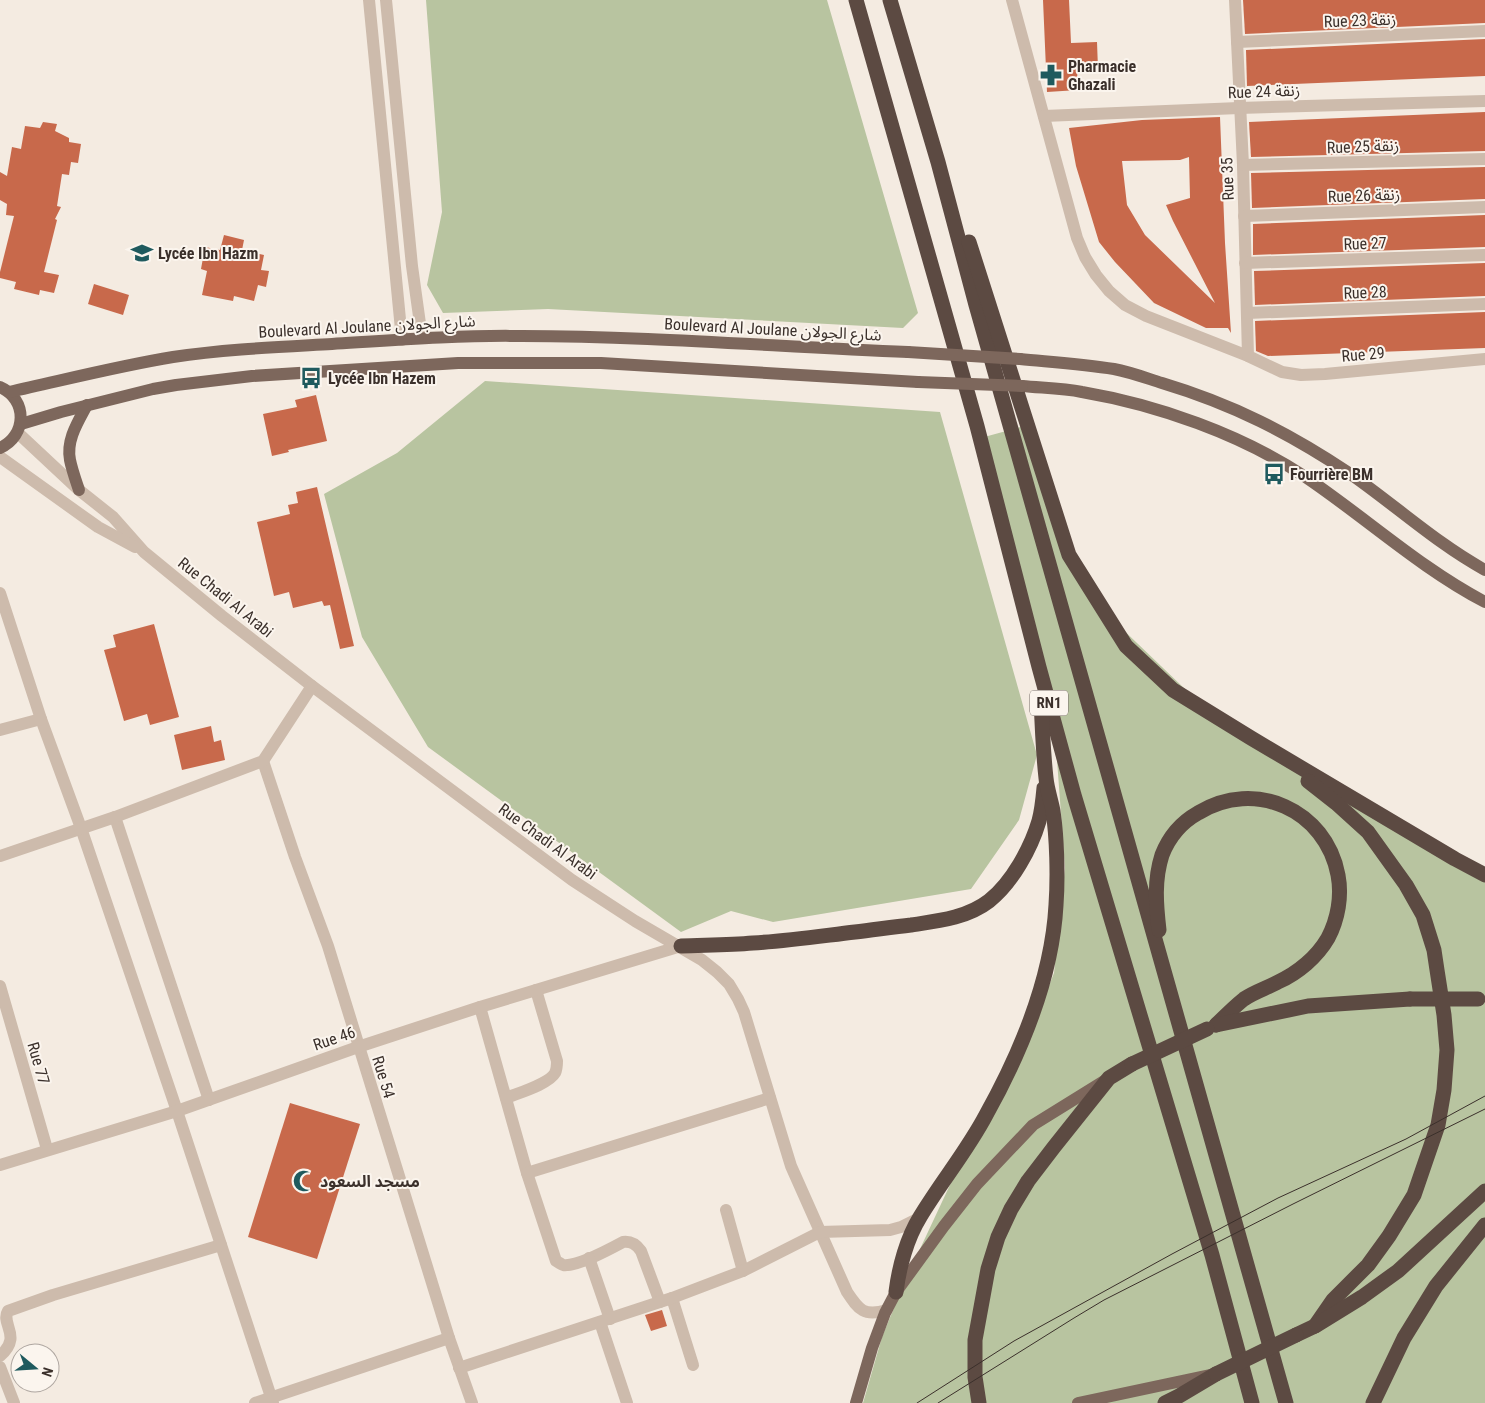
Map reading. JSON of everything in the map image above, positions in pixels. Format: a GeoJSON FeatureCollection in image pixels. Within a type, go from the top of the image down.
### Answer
{"type":"FeatureCollection","features":[{"type":"Feature","properties":{"kind":"highway","name":"RN1"},"geometry":{"type":"LineString","coordinates":[[856,0],[977,426],[1039,667],[1077,804],[1212,1255],[1252,1403]]}},
{"type":"Feature","properties":{"kind":"highway","name":"RN1"},"geometry":{"type":"LineString","coordinates":[[890,0],[938,162],[978,315],[1286,1403]]}},
{"type":"Feature","properties":{"kind":"highway"},"geometry":{"type":"LineString","coordinates":[[938,162],[960,214],[1069,555],[1126,646],[1173,690],[1455,859],[1485,875]]}},
{"type":"Feature","properties":{"kind":"highway"},"geometry":{"type":"LineString","coordinates":[[896,1292],[902,1258],[919,1218],[954,1168],[986,1116],[1016,1055],[1034,1010],[1050,956],[1056,905],[1056,870],[1054,820],[1046,779],[1039,667]]}},
{"type":"Feature","properties":{"kind":"highway"},"geometry":{"type":"LineString","coordinates":[[1251,738],[1336,803],[1368,832],[1406,885],[1423,914],[1434,950],[1444,1015],[1446,1050],[1444,1090],[1438,1126],[1414,1194],[1389,1236],[1368,1265],[1333,1300],[1315,1326]]}},
{"type":"Feature","properties":{"kind":"highway"},"geometry":{"type":"LineString","coordinates":[[681,946],[753,943],[873,930],[946,920],[978,908],[991,900],[1003,887],[1017,869],[1026,852],[1040,819],[1046,779]]}},
{"type":"Feature","properties":{"kind":"highway"},"geometry":{"type":"LineString","coordinates":[[1165,976],[1155,896],[1162,855],[1169,841],[1180,827],[1189,818],[1214,804],[1252,798],[1292,809],[1304,816],[1322,835],[1334,859],[1339,882],[1338,910],[1328,937],[1319,950],[1290,976],[1245,999],[1211,1027]]}},
{"type":"Feature","properties":{"kind":"highway"},"geometry":{"type":"LineString","coordinates":[[979,1403],[975,1377],[975,1340],[988,1269],[998,1237],[1011,1209],[1028,1181],[1108,1078],[1132,1064],[1211,1027],[1308,1006],[1410,999],[1481,999]]}},
{"type":"Feature","properties":{"kind":"highway"},"geometry":{"type":"LineString","coordinates":[[1165,1403],[1216,1374],[1315,1326],[1362,1297],[1398,1271],[1485,1191]]}},
{"type":"Feature","properties":{"kind":"highway"},"geometry":{"type":"LineString","coordinates":[[1373,1403],[1404,1338],[1436,1286],[1485,1225]]}},
{"type":"Feature","properties":{"kind":"main road","name":"Boulevard Al Joulane شارع الجولان"},"geometry":{"type":"LineString","coordinates":[[4,389],[174,357],[250,349],[422,338],[522,336],[621,338],[908,352],[1020,359],[1116,370],[1180,388],[1236,409],[1285,433],[1381,497],[1431,536],[1485,570]]}},
{"type":"Feature","properties":{"kind":"main road"},"geometry":{"type":"LineString","coordinates":[[19,428],[61,412],[87,405],[152,389],[212,380],[458,363],[601,363],[918,382],[1022,386],[1080,391],[1116,399],[1188,420],[1269,455],[1306,478],[1447,579],[1485,602]]}},
{"type":"Feature","properties":{"kind":"main road"},"geometry":{"type":"LineString","coordinates":[[0,448],[10,442],[19,428],[21,415],[15,398],[4,389]]}},
{"type":"Feature","properties":{"kind":"main road"},"geometry":{"type":"LineString","coordinates":[[80,490],[70,461],[69,450],[70,442],[87,405]]}},
{"type":"Feature","properties":{"kind":"main road"},"geometry":{"type":"LineString","coordinates":[[856,1403],[872,1348],[887,1310],[896,1292],[944,1226],[977,1184],[1033,1125],[1108,1078]]}},
{"type":"Feature","properties":{"kind":"main road"},"geometry":{"type":"LineString","coordinates":[[1078,1403],[1216,1374]]}},
{"type":"Feature","properties":{"kind":"street"},"geometry":{"type":"LineString","coordinates":[[369,0],[402,340]]}},
{"type":"Feature","properties":{"kind":"street"},"geometry":{"type":"LineString","coordinates":[[386,0],[412,266],[422,338]]}},
{"type":"Feature","properties":{"kind":"street","name":"Rue 29"},"geometry":{"type":"LineString","coordinates":[[1012,0],[1077,238],[1089,265],[1115,297],[1134,311],[1248,356],[1282,372],[1325,374],[1485,359]]}},
{"type":"Feature","properties":{"kind":"street","name":"Rue 35"},"geometry":{"type":"LineString","coordinates":[[1235,0],[1248,356]]}},
{"type":"Feature","properties":{"kind":"street","name":"Rue 23 زنقة"},"geometry":{"type":"LineString","coordinates":[[1237,42],[1485,31]]}},
{"type":"Feature","properties":{"kind":"street","name":"Rue 24 زنقة"},"geometry":{"type":"LineString","coordinates":[[1044,116],[1485,101]]}},
{"type":"Feature","properties":{"kind":"street","name":"Rue 25 زنقة"},"geometry":{"type":"LineString","coordinates":[[1242,165],[1485,159]]}},
{"type":"Feature","properties":{"kind":"street","name":"Rue 26 زنقة"},"geometry":{"type":"LineString","coordinates":[[1244,216],[1485,207]]}},
{"type":"Feature","properties":{"kind":"street","name":"Rue 27"},"geometry":{"type":"LineString","coordinates":[[1246,263],[1485,255]]}},
{"type":"Feature","properties":{"kind":"street","name":"Rue 28"},"geometry":{"type":"LineString","coordinates":[[1247,313],[1485,304]]}},
{"type":"Feature","properties":{"kind":"street","name":"Rue Chadi Al Arabi"},"geometry":{"type":"LineString","coordinates":[[19,428],[80,490],[113,517],[144,552],[222,616],[312,686],[572,880],[635,921],[681,946],[718,972],[729,984],[744,1012],[791,1166],[841,1280],[855,1304],[864,1312],[870,1314],[887,1310]]}},
{"type":"Feature","properties":{"kind":"street","name":"Rue Chadi Al Arabi"},"geometry":{"type":"LineString","coordinates":[[0,457],[98,527],[144,552]]}},
{"type":"Feature","properties":{"kind":"street"},"geometry":{"type":"LineString","coordinates":[[0,593],[41,719],[81,828],[177,1111],[272,1400]]}},
{"type":"Feature","properties":{"kind":"street"},"geometry":{"type":"LineString","coordinates":[[0,856],[115,817],[263,761],[312,686]]}},
{"type":"Feature","properties":{"kind":"street"},"geometry":{"type":"LineString","coordinates":[[0,730],[41,719]]}},
{"type":"Feature","properties":{"kind":"street","name":"Rue 54"},"geometry":{"type":"LineString","coordinates":[[263,761],[295,858],[328,946],[449,1338],[472,1403]]}},
{"type":"Feature","properties":{"kind":"street"},"geometry":{"type":"LineString","coordinates":[[115,817],[209,1100]]}},
{"type":"Feature","properties":{"kind":"street","name":"Rue 46"},"geometry":{"type":"LineString","coordinates":[[0,1165],[177,1111],[358,1047],[480,1007],[681,946]]}},
{"type":"Feature","properties":{"kind":"street","name":"Rue 77"},"geometry":{"type":"LineString","coordinates":[[0,986],[48,1149]]}},
{"type":"Feature","properties":{"kind":"street"},"geometry":{"type":"LineString","coordinates":[[506,1098],[548,1081],[557,1070],[557,1061],[536,990]]}},
{"type":"Feature","properties":{"kind":"street"},"geometry":{"type":"LineString","coordinates":[[480,1007],[527,1174],[556,1261],[562,1265],[571,1264],[628,1241],[637,1246],[666,1300],[693,1365]]}},
{"type":"Feature","properties":{"kind":"street"},"geometry":{"type":"LineString","coordinates":[[527,1174],[770,1098]]}},
{"type":"Feature","properties":{"kind":"street"},"geometry":{"type":"LineString","coordinates":[[726,1210],[743,1272]]}},
{"type":"Feature","properties":{"kind":"street"},"geometry":{"type":"LineString","coordinates":[[459,1368],[666,1300],[743,1272],[820,1232],[890,1230],[919,1218]]}},
{"type":"Feature","properties":{"kind":"street"},"geometry":{"type":"LineString","coordinates":[[0,1356],[8,1349],[10,1343],[11,1335],[6,1316],[8,1311],[53,1295],[221,1245]]}},
{"type":"Feature","properties":{"kind":"street"},"geometry":{"type":"LineString","coordinates":[[589,1258],[627,1403]]}},
{"type":"Feature","properties":{"kind":"street"},"geometry":{"type":"LineString","coordinates":[[255,1403],[272,1400],[449,1338]]}},
{"type":"Feature","properties":{"kind":"street"},"geometry":{"type":"LineString","coordinates":[[0,1367],[14,1403]]}},
{"type":"Feature","properties":{"kind":"green space"},"geometry":{"type":"Polygon","coordinates":[[[426,0],[827,0],[918,313],[903,328],[548,309],[443,313],[427,285],[442,212],[426,0]]]}},
{"type":"Feature","properties":{"kind":"green space"},"geometry":{"type":"Polygon","coordinates":[[[485,381],[940,412],[1037,755],[1019,820],[971,889],[773,922],[731,911],[681,932],[428,747],[362,637],[324,494],[397,453],[485,381]]]}},
{"type":"Feature","properties":{"kind":"green space"},"geometry":{"type":"Polygon","coordinates":[[[1032,424],[1089,597],[1186,690],[1281,750],[1485,870],[1485,1403],[863,1403],[882,1337],[905,1281],[956,1172],[1015,1071],[1054,973],[1065,868],[1057,760],[1015,575],[977,439],[1032,424]]]}},
{"type":"Feature","properties":{"kind":"building"},"geometry":{"type":"Polygon","coordinates":[[[1043,0],[1069,0],[1071,43],[1097,42],[1098,69],[1077,70],[1078,90],[1047,92],[1043,0]]]}},
{"type":"Feature","properties":{"kind":"building"},"geometry":{"type":"Polygon","coordinates":[[[1243,0],[1485,0],[1485,23],[1245,34],[1243,0]]]}},
{"type":"Feature","properties":{"kind":"building"},"geometry":{"type":"Polygon","coordinates":[[[1485,39],[1485,76],[1247,86],[1246,50],[1485,39]]]}},
{"type":"Feature","properties":{"kind":"building"},"geometry":{"type":"Polygon","coordinates":[[[1485,112],[1485,151],[1251,157],[1249,122],[1485,112]]]}},
{"type":"Feature","properties":{"kind":"building"},"geometry":{"type":"Polygon","coordinates":[[[1220,117],[1231,333],[1228,328],[1206,328],[1154,303],[1115,262],[1099,242],[1076,166],[1069,128],[1142,120],[1220,117]],[[1189,157],[1180,160],[1122,161],[1127,205],[1145,235],[1215,303],[1166,205],[1190,198],[1189,157]]]}},
{"type":"Feature","properties":{"kind":"building"},"geometry":{"type":"Polygon","coordinates":[[[43,122],[57,124],[55,131],[69,138],[69,142],[81,144],[78,163],[71,162],[69,175],[62,174],[57,206],[61,207],[55,219],[57,220],[44,272],[59,275],[54,293],[40,290],[39,295],[14,289],[16,282],[0,278],[14,216],[6,215],[7,204],[0,200],[0,172],[7,176],[12,147],[21,149],[25,126],[40,128],[43,122]]]}},
{"type":"Feature","properties":{"kind":"building"},"geometry":{"type":"Polygon","coordinates":[[[1485,167],[1485,199],[1252,208],[1251,173],[1485,167]]]}},
{"type":"Feature","properties":{"kind":"building"},"geometry":{"type":"Polygon","coordinates":[[[1485,215],[1485,247],[1253,255],[1253,224],[1485,215]]]}},
{"type":"Feature","properties":{"kind":"building"},"geometry":{"type":"Polygon","coordinates":[[[224,235],[244,240],[242,250],[264,255],[261,270],[269,271],[266,287],[258,285],[254,301],[234,296],[233,301],[202,295],[207,271],[201,269],[205,247],[220,250],[224,235]]]}},
{"type":"Feature","properties":{"kind":"building"},"geometry":{"type":"Polygon","coordinates":[[[1485,263],[1485,296],[1255,305],[1254,271],[1485,263]]]}},
{"type":"Feature","properties":{"kind":"building"},"geometry":{"type":"Polygon","coordinates":[[[94,284],[129,295],[123,315],[88,304],[94,284]]]}},
{"type":"Feature","properties":{"kind":"building"},"geometry":{"type":"Polygon","coordinates":[[[1485,312],[1485,348],[1268,356],[1256,351],[1255,321],[1485,312]]]}},
{"type":"Feature","properties":{"kind":"building"},"geometry":{"type":"Polygon","coordinates":[[[316,395],[327,441],[288,450],[289,452],[272,456],[263,414],[297,407],[295,400],[316,395]]]}},
{"type":"Feature","properties":{"kind":"building"},"geometry":{"type":"Polygon","coordinates":[[[317,487],[354,646],[340,649],[330,605],[324,606],[322,601],[293,608],[289,592],[274,596],[257,522],[290,514],[288,505],[298,503],[296,492],[317,487]]]}},
{"type":"Feature","properties":{"kind":"building"},"geometry":{"type":"Polygon","coordinates":[[[154,624],[179,717],[150,725],[147,714],[124,721],[104,650],[116,647],[113,635],[154,624]]]}},
{"type":"Feature","properties":{"kind":"building"},"geometry":{"type":"Polygon","coordinates":[[[211,726],[214,742],[221,740],[225,760],[182,770],[174,735],[211,726]]]}},
{"type":"Feature","properties":{"kind":"building","name":"مسجد السعود"},"geometry":{"type":"Polygon","coordinates":[[[290,1103],[360,1124],[317,1259],[248,1237],[290,1103]]]}},
{"type":"Feature","properties":{"kind":"building"},"geometry":{"type":"Polygon","coordinates":[[[662,1310],[667,1326],[651,1331],[645,1315],[662,1310]]]}},
{"type":"Feature","properties":{"kind":"tram line"},"geometry":{"type":"LineString","coordinates":[[917,1403],[1014,1341],[1172,1254],[1278,1198],[1406,1139],[1485,1096]]}},
{"type":"Feature","properties":{"kind":"tram line"},"geometry":{"type":"LineString","coordinates":[[938,1403],[1104,1300],[1485,1109]]}},
{"type":"Feature","properties":{"kind":"place","name":"Pharmacie Ghazali"},"geometry":{"type":"Point","coordinates":[1051,75]}},
{"type":"Feature","properties":{"kind":"place","name":"Lycée Ibn Hazm"},"geometry":{"type":"Point","coordinates":[142,253]}},
{"type":"Feature","properties":{"kind":"place","name":"Lycée Ibn Hazem"},"geometry":{"type":"Point","coordinates":[311,378]}},
{"type":"Feature","properties":{"kind":"place","name":"Fourrière BM"},"geometry":{"type":"Point","coordinates":[1274,474]}},
{"type":"Feature","properties":{"kind":"place","name":"مسجد السعود"},"geometry":{"type":"Point","coordinates":[304,1181]}}]}
